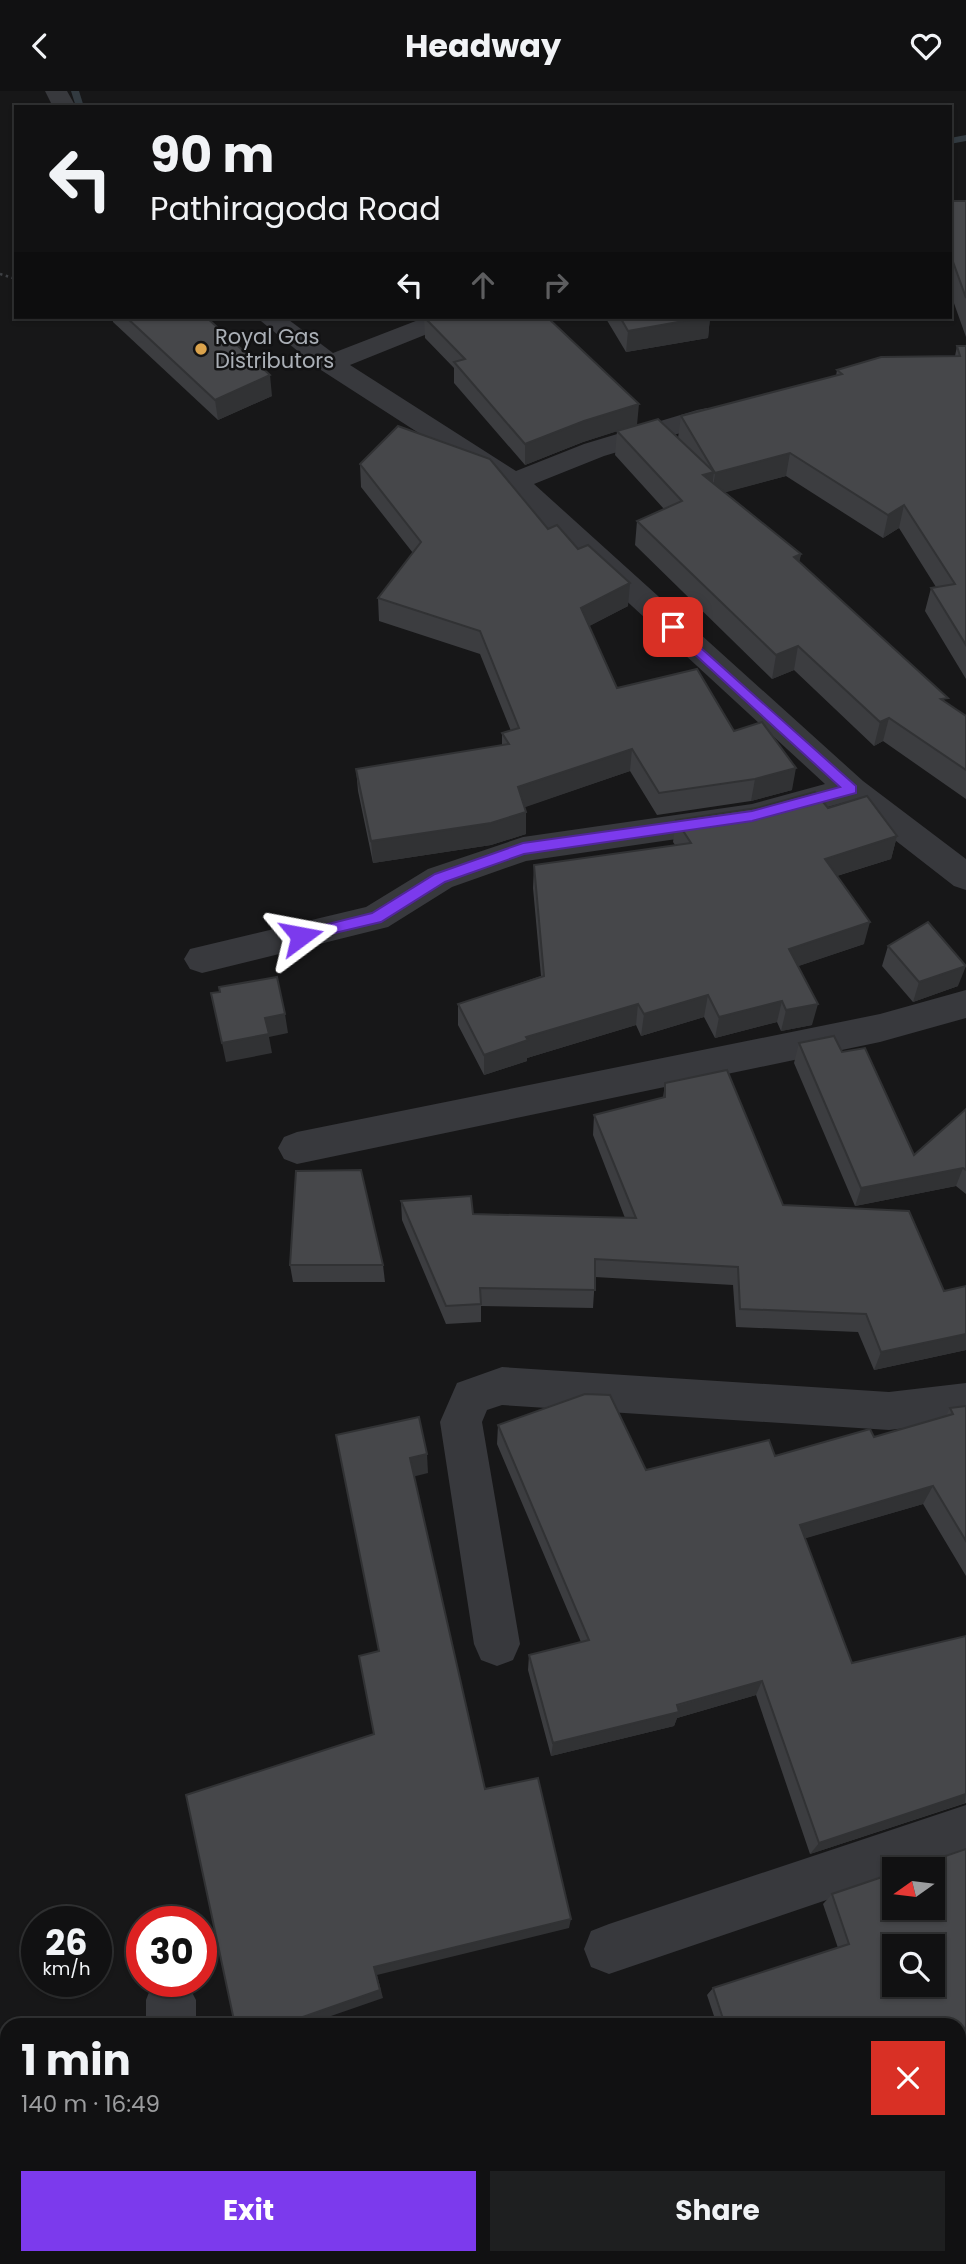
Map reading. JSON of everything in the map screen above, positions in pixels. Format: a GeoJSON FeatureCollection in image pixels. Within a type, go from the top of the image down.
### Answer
{"type":"FeatureCollection","features":[{"type":"Feature","properties":{"kind":"street"},"geometry":{"type":"LineString","coordinates":[[272,319],[330,364],[514,482],[851,789],[966,877]]}},
{"type":"Feature","properties":{"kind":"street"},"geometry":{"type":"LineString","coordinates":[[330,364],[443,319]]}},
{"type":"Feature","properties":{"kind":"street"},"geometry":{"type":"LineString","coordinates":[[514,482],[594,450],[707,416]]}},
{"type":"Feature","properties":{"kind":"street"},"geometry":{"type":"LineString","coordinates":[[202,959],[376,918],[440,878],[523,849],[752,816],[851,789]]}},
{"type":"Feature","properties":{"kind":"street"},"geometry":{"type":"LineString","coordinates":[[297,1148],[880,1028],[966,1004]]}},
{"type":"Feature","properties":{"kind":"street"},"geometry":{"type":"LineString","coordinates":[[497,1644],[461,1422],[472,1396],[502,1386],[889,1411],[966,1402]]}},
{"type":"Feature","properties":{"kind":"street"},"geometry":{"type":"LineString","coordinates":[[609,1949],[966,1829]]}},
{"type":"Feature","properties":{"kind":"building"},"geometry":{"type":"Polygon","coordinates":[[[952,201],[966,201],[966,298],[952,259],[952,201]]]}},
{"type":"Feature","properties":{"kind":"building"},"geometry":{"type":"Polygon","coordinates":[[[128,319],[208,319],[270,375],[215,400],[128,319]]]}},
{"type":"Feature","properties":{"kind":"building"},"geometry":{"type":"Polygon","coordinates":[[[426,319],[549,319],[639,404],[584,421],[525,444],[454,362],[465,359],[426,319]]]}},
{"type":"Feature","properties":{"kind":"building"},"geometry":{"type":"Polygon","coordinates":[[[621,319],[695,319],[628,331],[621,319]]]}},
{"type":"Feature","properties":{"kind":"building"},"geometry":{"type":"Polygon","coordinates":[[[957,346],[966,346],[966,645],[931,588],[955,584],[904,505],[888,515],[790,453],[715,473],[681,416],[842,374],[837,370],[881,357],[960,356],[957,346]]]}},
{"type":"Feature","properties":{"kind":"building"},"geometry":{"type":"Polygon","coordinates":[[[658,419],[714,472],[703,475],[801,554],[794,557],[948,698],[941,699],[966,716],[966,770],[889,718],[880,722],[798,646],[776,655],[637,521],[682,501],[617,431],[658,419]]]}},
{"type":"Feature","properties":{"kind":"building"},"geometry":{"type":"Polygon","coordinates":[[[398,426],[490,459],[548,529],[557,525],[578,549],[588,545],[630,583],[581,608],[617,688],[697,669],[734,731],[762,722],[796,768],[755,779],[659,793],[632,749],[518,787],[526,812],[491,823],[371,841],[356,769],[509,744],[502,733],[519,728],[480,631],[378,598],[421,542],[360,464],[398,426]]]}},
{"type":"Feature","properties":{"kind":"building"},"geometry":{"type":"Polygon","coordinates":[[[815,792],[828,808],[867,796],[897,836],[825,859],[870,922],[789,949],[818,1004],[786,1010],[782,1001],[719,1017],[708,995],[644,1014],[638,1004],[526,1037],[528,1040],[484,1055],[458,1004],[544,976],[534,865],[691,843],[676,820],[757,808],[815,792]]]}},
{"type":"Feature","properties":{"kind":"building"},"geometry":{"type":"Polygon","coordinates":[[[928,922],[966,966],[919,982],[888,946],[928,922]]]}},
{"type":"Feature","properties":{"kind":"building"},"geometry":{"type":"Polygon","coordinates":[[[277,977],[285,1014],[265,1018],[269,1034],[222,1043],[211,993],[220,992],[219,987],[277,977]]]}},
{"type":"Feature","properties":{"kind":"building"},"geometry":{"type":"Polygon","coordinates":[[[834,1036],[842,1052],[865,1048],[914,1155],[966,1109],[966,1170],[963,1168],[861,1188],[799,1043],[834,1036]]]}},
{"type":"Feature","properties":{"kind":"building"},"geometry":{"type":"Polygon","coordinates":[[[727,1070],[783,1205],[909,1211],[944,1291],[966,1286],[966,1334],[881,1352],[866,1314],[740,1309],[738,1267],[595,1259],[595,1290],[480,1288],[481,1304],[446,1306],[401,1201],[471,1196],[473,1214],[636,1218],[594,1115],[665,1097],[665,1083],[727,1070]]]}},
{"type":"Feature","properties":{"kind":"building"},"geometry":{"type":"Polygon","coordinates":[[[361,1170],[383,1265],[290,1265],[296,1171],[361,1170]]]}},
{"type":"Feature","properties":{"kind":"building"},"geometry":{"type":"Polygon","coordinates":[[[585,1394],[610,1395],[646,1470],[769,1440],[775,1456],[870,1429],[874,1437],[953,1414],[950,1408],[966,1406],[966,1541],[933,1486],[800,1525],[852,1663],[966,1636],[966,1794],[819,1843],[762,1681],[677,1705],[679,1712],[553,1743],[529,1655],[589,1640],[498,1425],[585,1394]]]}},
{"type":"Feature","properties":{"kind":"building"},"geometry":{"type":"Polygon","coordinates":[[[419,1417],[427,1454],[410,1458],[485,1789],[538,1778],[571,1919],[374,1967],[380,1990],[300,2018],[234,2018],[217,1941],[217,1906],[210,1906],[186,1795],[374,1734],[359,1656],[379,1651],[336,1435],[419,1417]]]}},
{"type":"Feature","properties":{"kind":"building"},"geometry":{"type":"Polygon","coordinates":[[[966,1849],[966,2018],[723,2018],[713,1988],[849,1944],[832,1894],[882,1877],[882,1920],[945,1920],[945,1857],[943,1857],[966,1849]]]}},
{"type":"Feature","properties":{"kind":"waterway"},"geometry":{"type":"LineString","coordinates":[[75,91],[79,105]]}},
{"type":"Feature","properties":{"kind":"waterway"},"geometry":{"type":"LineString","coordinates":[[952,141],[966,138]]}},
{"type":"Feature","properties":{"kind":"place","name":"Royal Gas Distributors"},"geometry":{"type":"Point","coordinates":[201,349]}},
{"type":"Feature","properties":{"kind":"route"},"geometry":{"type":"LineString","coordinates":[[301,936],[376,918],[440,878],[523,849],[752,816],[851,789],[673,627]]}}]}
